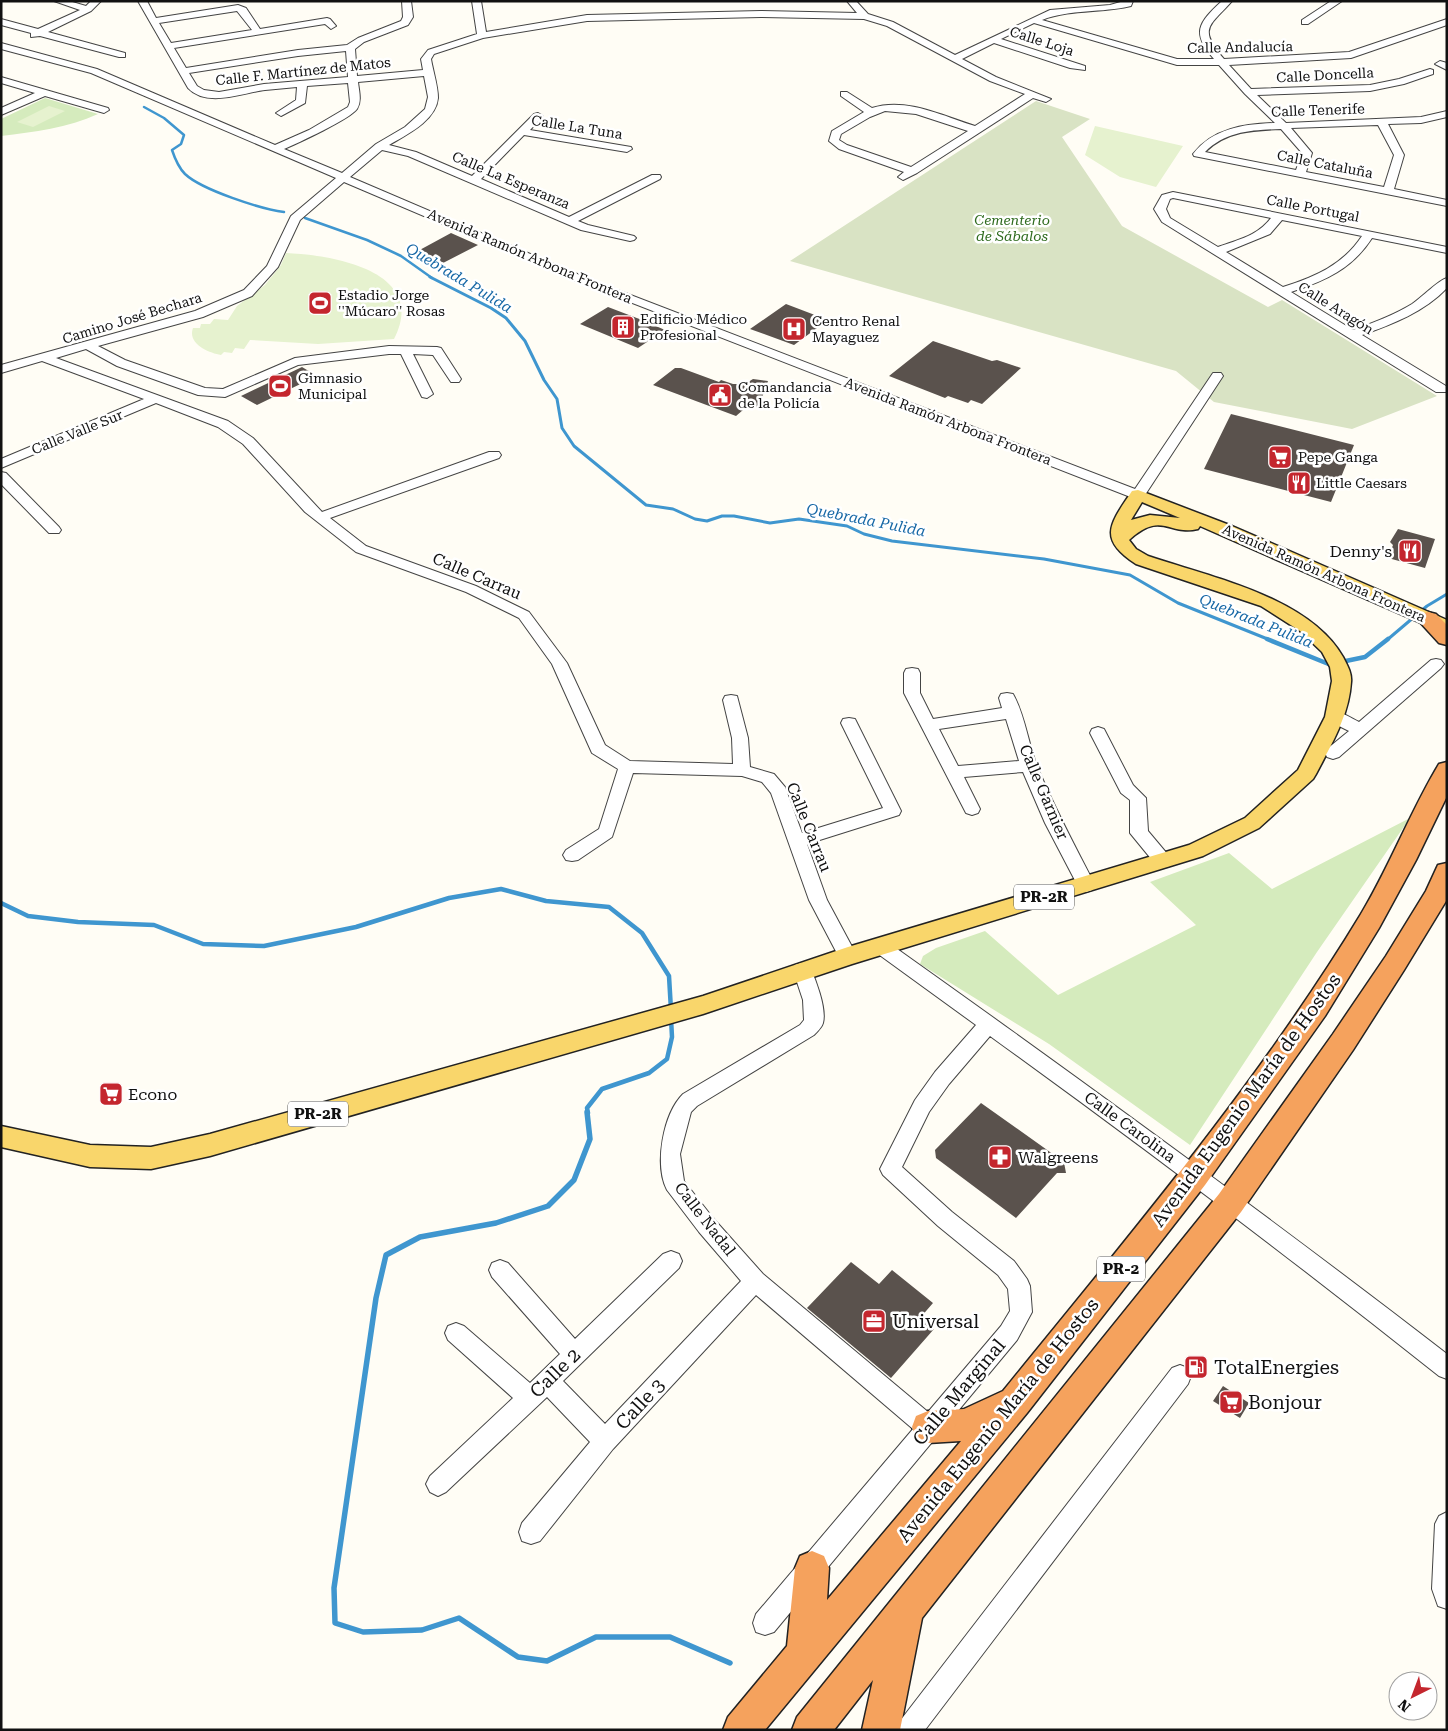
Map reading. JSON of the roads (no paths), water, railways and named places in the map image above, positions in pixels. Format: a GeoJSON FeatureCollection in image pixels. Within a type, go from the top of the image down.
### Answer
{"type":"FeatureCollection","features":[{"type":"Feature","properties":{"kind":"highway"},"geometry":{"type":"LineString","coordinates":[[1437,621],[1447,638]]}},
{"type":"Feature","properties":{"kind":"highway","name":"Avenida Eugenio María de Hostos"},"geometry":{"type":"LineString","coordinates":[[741,1730],[1015,1402],[1195,1176],[1314,1008],[1370,921],[1404,860],[1447,770]]}},
{"type":"Feature","properties":{"kind":"highway","name":"PR-2"},"geometry":{"type":"LineString","coordinates":[[810,1730],[1230,1203],[1343,1042],[1437,894],[1447,872]]}},
{"type":"Feature","properties":{"kind":"highway"},"geometry":{"type":"LineString","coordinates":[[928,1427],[966,1425],[1015,1402]]}},
{"type":"Feature","properties":{"kind":"highway"},"geometry":{"type":"LineString","coordinates":[[805,1652],[812,1568]]}},
{"type":"Feature","properties":{"kind":"highway"},"geometry":{"type":"LineString","coordinates":[[881,1730],[907,1606]]}},
{"type":"Feature","properties":{"kind":"main road","name":"Avenida Ramón Arbona Frontera"},"geometry":{"type":"LineString","coordinates":[[1138,495],[1226,530],[1404,609],[1437,621]]}},
{"type":"Feature","properties":{"kind":"main road"},"geometry":{"type":"LineString","coordinates":[[1119,539],[1119,526],[1138,495]]}},
{"type":"Feature","properties":{"kind":"main road"},"geometry":{"type":"LineString","coordinates":[[1119,539],[1138,523],[1146,521],[1163,521],[1226,530]]}},
{"type":"Feature","properties":{"kind":"main road","name":"PR-2R"},"geometry":{"type":"LineString","coordinates":[[1,1136],[90,1156],[151,1158],[210,1145],[703,1005],[802,970],[1196,851],[1252,823],[1306,774],[1335,718],[1342,681],[1339,667],[1329,649],[1307,627],[1266,602],[1142,560],[1126,551],[1119,539]]}},
{"type":"Feature","properties":{"kind":"street"},"geometry":{"type":"LineString","coordinates":[[58,1],[88,9]]}},
{"type":"Feature","properties":{"kind":"street"},"geometry":{"type":"LineString","coordinates":[[2,47],[88,9],[97,1]]}},
{"type":"Feature","properties":{"kind":"street","name":"Calle F. Martínez de Matos"},"geometry":{"type":"LineString","coordinates":[[142,1],[152,21],[196,91],[208,95],[302,84],[428,73]]}},
{"type":"Feature","properties":{"kind":"street"},"geometry":{"type":"LineString","coordinates":[[185,71],[298,52],[350,48],[361,40],[405,23],[408,17],[406,1]]}},
{"type":"Feature","properties":{"kind":"street"},"geometry":{"type":"LineString","coordinates":[[476,1],[482,35]]}},
{"type":"Feature","properties":{"kind":"street"},"geometry":{"type":"LineString","coordinates":[[851,1],[865,16]]}},
{"type":"Feature","properties":{"kind":"street"},"geometry":{"type":"LineString","coordinates":[[954,59],[1053,12],[1110,8],[1128,4],[1129,1]]}},
{"type":"Feature","properties":{"kind":"street"},"geometry":{"type":"LineString","coordinates":[[1228,1],[1211,16],[1204,30],[1207,45],[1220,62],[1282,124],[1307,153],[1300,174]]}},
{"type":"Feature","properties":{"kind":"street"},"geometry":{"type":"LineString","coordinates":[[1305,22],[1338,1]]}},
{"type":"Feature","properties":{"kind":"street"},"geometry":{"type":"LineString","coordinates":[[152,21],[238,8],[243,10],[257,32]]}},
{"type":"Feature","properties":{"kind":"street","name":"Camino José Bechara"},"geometry":{"type":"LineString","coordinates":[[1,369],[199,314],[248,293],[272,267],[293,219],[380,146],[409,129],[430,110],[433,97],[426,59],[431,52],[482,35],[587,18],[761,14],[865,16],[890,24],[993,79],[1046,99]]}},
{"type":"Feature","properties":{"kind":"street","name":"Calle Andalucía"},"geometry":{"type":"LineString","coordinates":[[1033,20],[1166,60],[1190,63],[1351,55],[1447,22]]}},
{"type":"Feature","properties":{"kind":"street"},"geometry":{"type":"LineString","coordinates":[[169,46],[327,21],[331,26]]}},
{"type":"Feature","properties":{"kind":"street"},"geometry":{"type":"LineString","coordinates":[[1,22],[122,55]]}},
{"type":"Feature","properties":{"kind":"street","name":"Calle Loja"},"geometry":{"type":"LineString","coordinates":[[994,40],[1082,68]]}},
{"type":"Feature","properties":{"kind":"street"},"geometry":{"type":"LineString","coordinates":[[1115,45],[1125,40]]}},
{"type":"Feature","properties":{"kind":"street","name":"Avenida Ramón Arbona Frontera"},"geometry":{"type":"LineString","coordinates":[[2,47],[94,71],[585,281],[1138,495]]}},
{"type":"Feature","properties":{"kind":"street"},"geometry":{"type":"LineString","coordinates":[[277,148],[313,132],[352,109],[355,102],[350,48]]}},
{"type":"Feature","properties":{"kind":"street","name":"Calle Doncella"},"geometry":{"type":"LineString","coordinates":[[1248,92],[1370,88],[1402,82],[1430,72]]}},
{"type":"Feature","properties":{"kind":"street"},"geometry":{"type":"LineString","coordinates":[[1,80],[104,110]]}},
{"type":"Feature","properties":{"kind":"street"},"geometry":{"type":"LineString","coordinates":[[281,113],[301,101],[302,84]]}},
{"type":"Feature","properties":{"kind":"street"},"geometry":{"type":"LineString","coordinates":[[1,112],[45,92]]}},
{"type":"Feature","properties":{"kind":"street"},"geometry":{"type":"LineString","coordinates":[[844,94],[871,112]]}},
{"type":"Feature","properties":{"kind":"street"},"geometry":{"type":"LineString","coordinates":[[902,178],[1032,94]]}},
{"type":"Feature","properties":{"kind":"street"},"geometry":{"type":"LineString","coordinates":[[1,102],[15,106]]}},
{"type":"Feature","properties":{"kind":"street"},"geometry":{"type":"LineString","coordinates":[[913,171],[843,147],[834,141],[836,133],[871,112],[885,108],[904,108],[976,130]]}},
{"type":"Feature","properties":{"kind":"street","name":"Calle Tenerife"},"geometry":{"type":"LineString","coordinates":[[1198,154],[1209,142],[1226,133],[1252,127],[1282,124],[1421,120],[1447,114]]}},
{"type":"Feature","properties":{"kind":"street"},"geometry":{"type":"LineString","coordinates":[[473,180],[538,116]]}},
{"type":"Feature","properties":{"kind":"street"},"geometry":{"type":"LineString","coordinates":[[1382,122],[1399,155],[1388,191]]}},
{"type":"Feature","properties":{"kind":"street","name":"Calle La Tuna"},"geometry":{"type":"LineString","coordinates":[[522,132],[628,149]]}},
{"type":"Feature","properties":{"kind":"street","name":"Calle La Esperanza"},"geometry":{"type":"LineString","coordinates":[[380,146],[412,154],[594,231],[630,238]]}},
{"type":"Feature","properties":{"kind":"street","name":"Calle Cataluña"},"geometry":{"type":"LineString","coordinates":[[1198,154],[1447,203]]}},
{"type":"Feature","properties":{"kind":"street"},"geometry":{"type":"LineString","coordinates":[[570,221],[656,176]]}},
{"type":"Feature","properties":{"kind":"street","name":"Calle Portugal"},"geometry":{"type":"LineString","coordinates":[[1173,195],[1447,250]]}},
{"type":"Feature","properties":{"kind":"street","name":"Calle Aragón"},"geometry":{"type":"LineString","coordinates":[[1173,195],[1166,197],[1160,209],[1166,220],[1440,389]]}},
{"type":"Feature","properties":{"kind":"street"},"geometry":{"type":"LineString","coordinates":[[1216,252],[1259,236],[1266,232],[1279,216]]}},
{"type":"Feature","properties":{"kind":"street"},"geometry":{"type":"LineString","coordinates":[[1282,291],[1319,279],[1340,267],[1359,251],[1369,234]]}},
{"type":"Feature","properties":{"kind":"street"},"geometry":{"type":"LineString","coordinates":[[1351,335],[1391,320],[1406,312],[1433,295],[1447,281]]}},
{"type":"Feature","properties":{"kind":"street"},"geometry":{"type":"LineString","coordinates":[[89,346],[121,363],[203,392],[225,393],[295,362],[339,355],[405,350],[437,351],[455,380]]}},
{"type":"Feature","properties":{"kind":"street"},"geometry":{"type":"LineString","coordinates":[[405,350],[427,394]]}},
{"type":"Feature","properties":{"kind":"street","name":"Calle Carrau"},"geometry":{"type":"LineString","coordinates":[[45,358],[153,400],[223,424],[248,441],[310,509],[361,549],[471,589],[524,615],[559,663],[598,749],[627,767],[742,770],[768,778],[779,791],[818,900],[848,956]]}},
{"type":"Feature","properties":{"kind":"street"},"geometry":{"type":"LineString","coordinates":[[1138,495],[1216,376]]}},
{"type":"Feature","properties":{"kind":"street","name":"Calle Valle Sur"},"geometry":{"type":"LineString","coordinates":[[1,464],[153,400]]}},
{"type":"Feature","properties":{"kind":"street"},"geometry":{"type":"LineString","coordinates":[[320,517],[494,455]]}},
{"type":"Feature","properties":{"kind":"street"},"geometry":{"type":"LineString","coordinates":[[1,476],[54,530]]}},
{"type":"Feature","properties":{"kind":"street"},"geometry":{"type":"LineString","coordinates":[[1333,753],[1436,664]]}},
{"type":"Feature","properties":{"kind":"street"},"geometry":{"type":"LineString","coordinates":[[912,673],[912,693],[972,810]]}},
{"type":"Feature","properties":{"kind":"street"},"geometry":{"type":"LineString","coordinates":[[731,700],[740,738],[742,770]]}},
{"type":"Feature","properties":{"kind":"street","name":"Calle Garnier"},"geometry":{"type":"LineString","coordinates":[[930,725],[1010,705],[1029,766],[1054,823],[1086,885]]}},
{"type":"Feature","properties":{"kind":"street"},"geometry":{"type":"LineString","coordinates":[[1335,718],[1361,730]]}},
{"type":"Feature","properties":{"kind":"street"},"geometry":{"type":"LineString","coordinates":[[796,841],[892,811],[849,723]]}},
{"type":"Feature","properties":{"kind":"street"},"geometry":{"type":"LineString","coordinates":[[1098,733],[1127,789],[1138,798],[1140,834],[1163,861]]}},
{"type":"Feature","properties":{"kind":"street"},"geometry":{"type":"LineString","coordinates":[[954,772],[1029,766]]}},
{"type":"Feature","properties":{"kind":"street"},"geometry":{"type":"LineString","coordinates":[[572,855],[606,833],[627,767]]}},
{"type":"Feature","properties":{"kind":"street","name":"Calle Carolina"},"geometry":{"type":"LineString","coordinates":[[880,946],[1122,1120],[1230,1203],[1296,1250],[1447,1368]]}},
{"type":"Feature","properties":{"kind":"street","name":"Calle Nadal"},"geometry":{"type":"LineString","coordinates":[[802,970],[812,1000],[814,1022],[807,1030],[690,1100],[682,1108],[670,1154],[674,1184],[706,1225],[755,1281],[928,1427]]}},
{"type":"Feature","properties":{"kind":"street","name":"Calle Marginal"},"geometry":{"type":"LineString","coordinates":[[765,1623],[1009,1333],[1021,1312],[1019,1286],[1006,1268],[945,1219],[890,1168],[922,1106],[942,1078],[988,1025]]}},
{"type":"Feature","properties":{"kind":"street","name":"Calle 2"},"geometry":{"type":"LineString","coordinates":[[438,1484],[575,1355],[670,1261]]}},
{"type":"Feature","properties":{"kind":"street"},"geometry":{"type":"LineString","coordinates":[[500,1270],[575,1355]]}},
{"type":"Feature","properties":{"kind":"street","name":"Calle 3"},"geometry":{"type":"LineString","coordinates":[[531,1532],[605,1441],[755,1281]]}},
{"type":"Feature","properties":{"kind":"street"},"geometry":{"type":"LineString","coordinates":[[456,1333],[530,1398]]}},
{"type":"Feature","properties":{"kind":"street"},"geometry":{"type":"LineString","coordinates":[[909,1730],[1180,1376]]}},
{"type":"Feature","properties":{"kind":"street"},"geometry":{"type":"LineString","coordinates":[[547,1381],[605,1441]]}},
{"type":"Feature","properties":{"kind":"street"},"geometry":{"type":"LineString","coordinates":[[1447,1524],[1444,1589],[1447,1597]]}},
{"type":"Feature","properties":{"kind":"waterway","name":"Quebrada Pulida"},"geometry":{"type":"LineString","coordinates":[[144,107],[164,118],[184,135],[181,144],[172,150],[180,169],[185,174],[204,186],[232,198],[284,212]]}},
{"type":"Feature","properties":{"kind":"waterway","name":"Quebrada Pulida"},"geometry":{"type":"LineString","coordinates":[[305,218],[367,240],[401,256],[432,278]]}},
{"type":"Feature","properties":{"kind":"waterway","name":"Quebrada Pulida"},"geometry":{"type":"LineString","coordinates":[[430,277],[491,308],[506,318],[525,341],[544,380],[557,399],[562,428],[574,446],[646,505],[673,509],[695,519],[707,521],[722,516],[734,516],[770,523],[799,519],[847,526],[864,534],[892,541],[1044,559],[1130,575],[1178,603],[1270,640]]}},
{"type":"Feature","properties":{"kind":"waterway","name":"Quebrada Pulida"},"geometry":{"type":"LineString","coordinates":[[1387,640],[1427,606],[1447,594]]}},
{"type":"Feature","properties":{"kind":"waterway","name":"Quebrada Pulida"},"geometry":{"type":"LineString","coordinates":[[1267,639],[1331,665],[1334,664]]}},
{"type":"Feature","properties":{"kind":"waterway","name":"Quebrada Pulida"},"geometry":{"type":"LineString","coordinates":[[1341,662],[1365,657],[1388,639]]}},
{"type":"Feature","properties":{"kind":"waterway"},"geometry":{"type":"LineString","coordinates":[[1,903],[28,916],[78,922],[154,925],[203,944],[264,946],[356,927],[449,898],[501,889],[546,901],[609,907],[642,933],[669,976],[671,1010]]}},
{"type":"Feature","properties":{"kind":"waterway"},"geometry":{"type":"LineString","coordinates":[[588,1113],[587,1108],[602,1089],[649,1073],[667,1059],[672,1037],[671,1018]]}},
{"type":"Feature","properties":{"kind":"waterway"},"geometry":{"type":"LineString","coordinates":[[587,1112],[590,1139],[574,1180],[548,1206],[496,1223],[420,1237],[386,1255],[376,1298],[334,1588],[335,1623],[363,1632],[422,1630],[459,1618],[518,1657],[547,1661],[596,1637],[670,1637],[730,1663]]}},
{"type":"Feature","properties":{"kind":"place","name":"Estadio Jorge ''Múcaro'' Rosas"},"geometry":{"type":"Point","coordinates":[320,303]}},
{"type":"Feature","properties":{"kind":"place","name":"Edificio Médico Profesional"},"geometry":{"type":"Point","coordinates":[623,327]}},
{"type":"Feature","properties":{"kind":"place","name":"Centro Renal Mayaguez"},"geometry":{"type":"Point","coordinates":[794,329]}},
{"type":"Feature","properties":{"kind":"place","name":"Gimnasio Municipal"},"geometry":{"type":"Point","coordinates":[280,386]}},
{"type":"Feature","properties":{"kind":"place","name":"Comandancia de la Policía"},"geometry":{"type":"Point","coordinates":[720,395]}},
{"type":"Feature","properties":{"kind":"place","name":"Pepe Ganga"},"geometry":{"type":"Point","coordinates":[1280,457]}},
{"type":"Feature","properties":{"kind":"place","name":"Little Caesars"},"geometry":{"type":"Point","coordinates":[1299,483]}},
{"type":"Feature","properties":{"kind":"place","name":"Denny's"},"geometry":{"type":"Point","coordinates":[1410,551]}},
{"type":"Feature","properties":{"kind":"place","name":"Econo"},"geometry":{"type":"Point","coordinates":[111,1094]}},
{"type":"Feature","properties":{"kind":"place","name":"Walgreens"},"geometry":{"type":"Point","coordinates":[1000,1157]}},
{"type":"Feature","properties":{"kind":"place","name":"Universal"},"geometry":{"type":"Point","coordinates":[874,1321]}},
{"type":"Feature","properties":{"kind":"place","name":"TotalEnergies"},"geometry":{"type":"Point","coordinates":[1196,1367]}},
{"type":"Feature","properties":{"kind":"place","name":"Bonjour"},"geometry":{"type":"Point","coordinates":[1231,1402]}},
{"type":"Feature","properties":{"kind":"park label","name":"Cementerio de Sábalos"},"geometry":{"type":"Point","coordinates":[1012,228]}}]}
